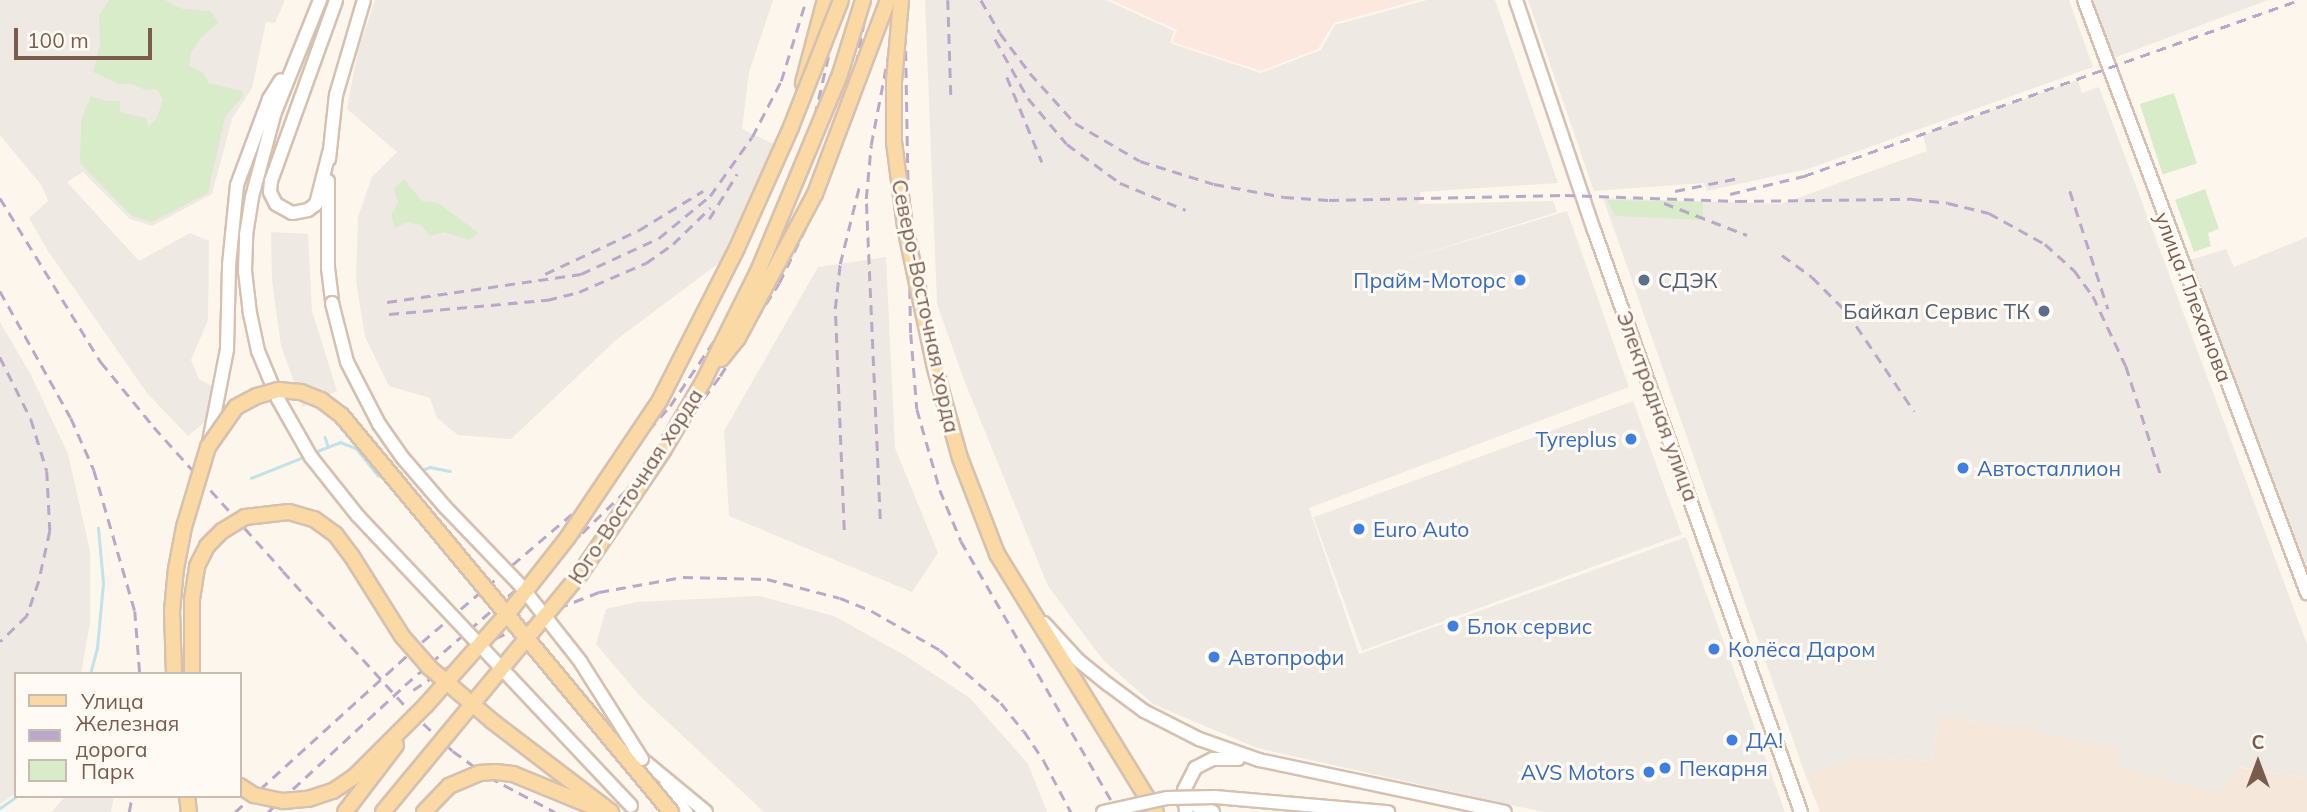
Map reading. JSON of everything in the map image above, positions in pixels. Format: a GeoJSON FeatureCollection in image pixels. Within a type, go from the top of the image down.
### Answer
{"type":"FeatureCollection","features":[{"type":"Feature","properties":{"kind":"main road"},"geometry":{"type":"LineString","coordinates":[[320,0],[263,153],[246,235],[250,314],[258,351],[278,399],[311,457],[358,516],[637,812]]}},
{"type":"Feature","properties":{"kind":"main road"},"geometry":{"type":"LineString","coordinates":[[329,153],[316,204],[308,210],[292,214],[276,204],[270,192],[271,181],[336,0]]}},
{"type":"Feature","properties":{"kind":"main road"},"geometry":{"type":"LineString","coordinates":[[364,0],[336,95],[329,153],[328,268],[332,303],[347,362],[379,424],[445,507],[520,585],[580,661],[642,759],[686,812]]}},
{"type":"Feature","properties":{"kind":"main road"},"geometry":{"type":"LineString","coordinates":[[791,127],[825,0]]}},
{"type":"Feature","properties":{"kind":"main road"},"geometry":{"type":"LineString","coordinates":[[242,787],[254,795],[283,801],[308,799],[333,791],[354,777],[426,705],[513,607],[568,537],[660,400],[737,248],[791,127],[841,0]]}},
{"type":"Feature","properties":{"kind":"main road","name":"Юго-Восточная хорда"},"geometry":{"type":"LineString","coordinates":[[383,812],[580,574],[663,451],[703,382],[759,269],[840,74],[863,0]]}},
{"type":"Feature","properties":{"kind":"main road"},"geometry":{"type":"LineString","coordinates":[[703,382],[738,338],[815,194],[888,0]]}},
{"type":"Feature","properties":{"kind":"main road","name":"Северо-Восточная хорда"},"geometry":{"type":"LineString","coordinates":[[901,0],[894,82],[898,183],[935,368],[960,458],[997,554],[1116,743],[1156,812]]}},
{"type":"Feature","properties":{"kind":"main road","name":"Электродная улица"},"geometry":{"type":"LineString","coordinates":[[1516,0],[1594,230],[1801,812]]}},
{"type":"Feature","properties":{"kind":"main road","name":"улица Плеханова"},"geometry":{"type":"LineString","coordinates":[[2084,0],[2307,593]]}},
{"type":"Feature","properties":{"kind":"main road"},"geometry":{"type":"LineString","coordinates":[[174,672],[172,611],[176,569],[184,527],[208,449],[220,398],[227,349],[232,208],[246,155],[269,99],[298,55]]}},
{"type":"Feature","properties":{"kind":"main road"},"geometry":{"type":"LineString","coordinates":[[208,449],[222,423],[236,407],[257,396],[278,390],[300,392],[321,400],[342,416],[671,812]]}},
{"type":"Feature","properties":{"kind":"main road"},"geometry":{"type":"LineString","coordinates":[[192,672],[192,599],[197,566],[207,546],[222,530],[245,517],[289,512],[314,519],[335,534],[402,636],[430,668],[484,714],[611,812]]}},
{"type":"Feature","properties":{"kind":"main road"},"geometry":{"type":"LineString","coordinates":[[1023,598],[1079,661],[1144,711],[1230,751],[1505,812]]}},
{"type":"Feature","properties":{"kind":"main road"},"geometry":{"type":"LineString","coordinates":[[345,812],[426,705]]}},
{"type":"Feature","properties":{"kind":"main road"},"geometry":{"type":"LineString","coordinates":[[642,759],[706,812]]}},
{"type":"Feature","properties":{"kind":"main road"},"geometry":{"type":"LineString","coordinates":[[1213,812],[1185,807],[1186,782],[1195,768],[1213,759],[1240,759],[1300,768]]}},
{"type":"Feature","properties":{"kind":"main road"},"geometry":{"type":"LineString","coordinates":[[424,812],[449,786],[472,775],[496,772],[513,774],[605,812]]}},
{"type":"Feature","properties":{"kind":"main road"},"geometry":{"type":"LineString","coordinates":[[1103,812],[1167,798],[1215,797],[1394,812]]}},
{"type":"Feature","properties":{"kind":"shaded area"},"geometry":{"type":"Polygon","coordinates":[[[0,0],[285,0],[275,23],[266,22],[252,88],[232,119],[212,194],[152,226],[130,219],[83,172],[67,182],[139,261],[190,233],[209,241],[208,320],[191,360],[199,379],[215,388],[224,399],[224,406],[188,436],[147,393],[48,251],[29,218],[48,201],[42,186],[0,135],[0,0]]]}},
{"type":"Feature","properties":{"kind":"shaded area"},"geometry":{"type":"Polygon","coordinates":[[[375,0],[773,0],[749,72],[742,129],[782,148],[731,254],[616,340],[511,439],[458,435],[437,418],[430,398],[389,386],[365,337],[356,281],[358,217],[372,177],[397,152],[347,109],[358,50],[375,0]]]}},
{"type":"Feature","properties":{"kind":"shaded area"},"geometry":{"type":"Polygon","coordinates":[[[925,0],[1106,0],[1174,31],[1170,43],[1261,73],[1321,50],[1335,25],[1427,0],[1495,0],[1558,183],[1420,192],[1419,204],[1553,201],[1557,212],[1391,264],[1567,211],[1629,387],[1309,508],[1359,654],[1686,537],[1785,812],[1543,812],[1257,748],[1153,704],[1103,660],[1048,586],[964,380],[937,304],[925,0]]]}},
{"type":"Feature","properties":{"kind":"shaded area"},"geometry":{"type":"Polygon","coordinates":[[[1111,0],[1418,0],[1334,23],[1318,49],[1261,71],[1172,42],[1177,30],[1111,0]]]}},
{"type":"Feature","properties":{"kind":"shaded area"},"geometry":{"type":"Polygon","coordinates":[[[1528,0],[2069,0],[2093,67],[1808,169],[1707,191],[1704,183],[1594,191],[1528,0]]]}},
{"type":"Feature","properties":{"kind":"shaded area"},"geometry":{"type":"Polygon","coordinates":[[[2093,0],[2268,0],[2114,58],[2093,0]]]}},
{"type":"Feature","properties":{"kind":"shaded area"},"geometry":{"type":"Polygon","coordinates":[[[2078,80],[2082,93],[2099,87],[2307,644],[2307,778],[2239,767],[2220,794],[2119,767],[2119,749],[2022,728],[1940,716],[1931,761],[1864,757],[1805,774],[1603,198],[1781,204],[1927,151],[1923,135],[2078,80]]]}},
{"type":"Feature","properties":{"kind":"shaded area"},"geometry":{"type":"Polygon","coordinates":[[[271,232],[308,234],[312,311],[337,391],[326,396],[330,405],[321,410],[316,401],[303,407],[281,346],[272,280],[271,232]]]}},
{"type":"Feature","properties":{"kind":"shaded area"},"geometry":{"type":"Polygon","coordinates":[[[2307,237],[2307,568],[2190,260],[2226,249],[2234,267],[2307,237]]]}},
{"type":"Feature","properties":{"kind":"shaded area"},"geometry":{"type":"Polygon","coordinates":[[[886,257],[895,448],[938,553],[912,592],[729,516],[724,431],[818,267],[886,257]]]}},
{"type":"Feature","properties":{"kind":"shaded area"},"geometry":{"type":"Polygon","coordinates":[[[0,322],[31,375],[68,454],[90,551],[90,623],[81,672],[14,672],[14,794],[0,804],[0,322]]]}},
{"type":"Feature","properties":{"kind":"shaded area"},"geometry":{"type":"Polygon","coordinates":[[[1633,401],[1682,534],[1362,651],[1314,517],[1633,401]]]}},
{"type":"Feature","properties":{"kind":"shaded area"},"geometry":{"type":"Polygon","coordinates":[[[759,596],[834,616],[906,656],[970,698],[1028,764],[1047,812],[764,812],[640,696],[596,644],[606,609],[637,602],[759,596]]]}},
{"type":"Feature","properties":{"kind":"shaded area"},"geometry":{"type":"Polygon","coordinates":[[[1940,716],[2022,728],[2120,749],[2307,778],[2307,812],[1820,812],[1805,774],[1864,757],[1931,761],[1940,716]]]}},
{"type":"Feature","properties":{"kind":"shaded area"},"geometry":{"type":"Polygon","coordinates":[[[64,798],[114,798],[111,812],[51,812],[64,798]]]}},
{"type":"Feature","properties":{"kind":"green space"},"geometry":{"type":"Polygon","coordinates":[[[109,0],[165,0],[183,9],[210,11],[219,22],[199,40],[191,53],[189,66],[202,72],[209,83],[242,91],[243,96],[225,117],[208,193],[152,222],[132,216],[80,163],[81,120],[91,96],[105,101],[120,101],[120,112],[146,118],[148,127],[157,118],[163,99],[156,89],[145,90],[132,84],[118,84],[93,72],[100,45],[99,16],[109,0]]]}},
{"type":"Feature","properties":{"kind":"green space"},"geometry":{"type":"Polygon","coordinates":[[[2174,93],[2197,163],[2163,175],[2140,104],[2174,93]]]}},
{"type":"Feature","properties":{"kind":"green space"},"geometry":{"type":"Polygon","coordinates":[[[404,179],[422,201],[438,203],[479,233],[469,240],[444,232],[430,236],[421,225],[408,222],[395,228],[391,215],[398,202],[394,189],[404,179]]]}},
{"type":"Feature","properties":{"kind":"green space"},"geometry":{"type":"Polygon","coordinates":[[[2205,189],[2219,229],[2208,233],[2211,246],[2194,252],[2175,200],[2205,189]]]}},
{"type":"Feature","properties":{"kind":"green space"},"geometry":{"type":"Polygon","coordinates":[[[1607,200],[1703,202],[1703,220],[1615,216],[1607,200]]]}},
{"type":"Feature","properties":{"kind":"waterway"},"geometry":{"type":"LineString","coordinates":[[325,437],[328,446]]}},
{"type":"Feature","properties":{"kind":"waterway"},"geometry":{"type":"LineString","coordinates":[[312,453],[340,442],[356,448],[378,475],[386,478]]}},
{"type":"Feature","properties":{"kind":"waterway"},"geometry":{"type":"LineString","coordinates":[[251,478],[306,456]]}},
{"type":"Feature","properties":{"kind":"waterway"},"geometry":{"type":"LineString","coordinates":[[420,471],[430,467],[450,471]]}},
{"type":"Feature","properties":{"kind":"waterway"},"geometry":{"type":"LineString","coordinates":[[91,672],[97,648],[103,583],[98,528]]}},
{"type":"Feature","properties":{"kind":"waterway"},"geometry":{"type":"LineString","coordinates":[[0,808],[14,798]]}},
{"type":"Feature","properties":{"kind":"railway"},"geometry":{"type":"LineString","coordinates":[[387,302],[581,274],[659,238],[710,196],[752,137],[781,81],[806,0]]}},
{"type":"Feature","properties":{"kind":"railway"},"geometry":{"type":"LineString","coordinates":[[235,812],[422,642],[581,506],[670,406],[720,332],[760,261],[781,216],[807,149],[841,0]]}},
{"type":"Feature","properties":{"kind":"railway"},"geometry":{"type":"LineString","coordinates":[[268,812],[405,685],[582,533],[642,475],[720,376],[779,283],[806,227],[833,158],[850,98],[868,0]]}},
{"type":"Feature","properties":{"kind":"railway"},"geometry":{"type":"LineString","coordinates":[[880,519],[866,199],[871,145],[899,0]]}},
{"type":"Feature","properties":{"kind":"railway"},"geometry":{"type":"LineString","coordinates":[[905,0],[911,334],[917,409],[940,490],[961,541],[1118,812]]}},
{"type":"Feature","properties":{"kind":"railway"},"geometry":{"type":"LineString","coordinates":[[948,0],[951,95]]}},
{"type":"Feature","properties":{"kind":"railway"},"geometry":{"type":"LineString","coordinates":[[981,0],[1000,33],[1030,73],[1075,123],[1140,161],[1214,184],[1284,197],[1329,200],[1565,195],[1737,201],[1912,199],[1948,203],[1989,213],[2045,244],[2074,270],[2093,296],[2126,366],[2161,476]]}},
{"type":"Feature","properties":{"kind":"railway"},"geometry":{"type":"LineString","coordinates":[[1730,194],[1804,176],[2299,0]]}},
{"type":"Feature","properties":{"kind":"railway"},"geometry":{"type":"LineString","coordinates":[[995,39],[1028,98],[1067,144],[1120,183],[1186,210]]}},
{"type":"Feature","properties":{"kind":"railway"},"geometry":{"type":"LineString","coordinates":[[1007,77],[1042,162]]}},
{"type":"Feature","properties":{"kind":"railway"},"geometry":{"type":"LineString","coordinates":[[709,219],[737,174]]}},
{"type":"Feature","properties":{"kind":"railway"},"geometry":{"type":"LineString","coordinates":[[1675,191],[1739,178]]}},
{"type":"Feature","properties":{"kind":"railway"},"geometry":{"type":"LineString","coordinates":[[844,530],[835,309],[840,264],[860,183]]}},
{"type":"Feature","properties":{"kind":"railway"},"geometry":{"type":"LineString","coordinates":[[545,274],[639,230],[703,191]]}},
{"type":"Feature","properties":{"kind":"railway"},"geometry":{"type":"LineString","coordinates":[[2070,191],[2108,309]]}},
{"type":"Feature","properties":{"kind":"railway"},"geometry":{"type":"LineString","coordinates":[[0,198],[101,362],[154,427],[283,571],[411,712],[453,751],[489,777],[555,812]]}},
{"type":"Feature","properties":{"kind":"railway"},"geometry":{"type":"LineString","coordinates":[[1664,203],[1747,235]]}},
{"type":"Feature","properties":{"kind":"railway"},"geometry":{"type":"LineString","coordinates":[[389,314],[547,300],[579,292],[646,263],[673,244],[710,208]]}},
{"type":"Feature","properties":{"kind":"railway"},"geometry":{"type":"LineString","coordinates":[[1782,255],[1812,277],[1847,312],[1914,411]]}},
{"type":"Feature","properties":{"kind":"railway"},"geometry":{"type":"LineString","coordinates":[[0,291],[71,418],[94,470],[135,611],[140,672]]}},
{"type":"Feature","properties":{"kind":"railway"},"geometry":{"type":"LineString","coordinates":[[0,357],[31,419],[47,471],[50,531],[39,581],[27,616],[0,642]]}},
{"type":"Feature","properties":{"kind":"railway"},"geometry":{"type":"LineString","coordinates":[[413,690],[480,646],[558,608],[599,592],[683,577],[767,579],[840,598],[872,611],[940,650],[1001,703],[1024,731],[1044,761],[1071,812]]}},
{"type":"Feature","properties":{"kind":"railway"},"geometry":{"type":"LineString","coordinates":[[129,812],[132,798]]}},
{"type":"Feature","properties":{"kind":"place","name":"Прайм-Моторс"},"geometry":{"type":"Point","coordinates":[1520,280]}},
{"type":"Feature","properties":{"kind":"place","name":"СДЭК"},"geometry":{"type":"Point","coordinates":[1644,280]}},
{"type":"Feature","properties":{"kind":"place","name":"Байкал Сервис ТК"},"geometry":{"type":"Point","coordinates":[2044,311]}},
{"type":"Feature","properties":{"kind":"place","name":"Tyreplus"},"geometry":{"type":"Point","coordinates":[1631,439]}},
{"type":"Feature","properties":{"kind":"place","name":"Автосталлион"},"geometry":{"type":"Point","coordinates":[1963,468]}},
{"type":"Feature","properties":{"kind":"place","name":"Euro Auto"},"geometry":{"type":"Point","coordinates":[1359,529]}},
{"type":"Feature","properties":{"kind":"place","name":"Блок сервис"},"geometry":{"type":"Point","coordinates":[1453,626]}},
{"type":"Feature","properties":{"kind":"place","name":"Колёса Даром"},"geometry":{"type":"Point","coordinates":[1714,649]}},
{"type":"Feature","properties":{"kind":"place","name":"Автопрофи"},"geometry":{"type":"Point","coordinates":[1214,657]}},
{"type":"Feature","properties":{"kind":"place","name":"ДА!"},"geometry":{"type":"Point","coordinates":[1732,740]}},
{"type":"Feature","properties":{"kind":"place","name":"Пекарня"},"geometry":{"type":"Point","coordinates":[1665,768]}},
{"type":"Feature","properties":{"kind":"place","name":"AVS Motors"},"geometry":{"type":"Point","coordinates":[1649,772]}}]}
